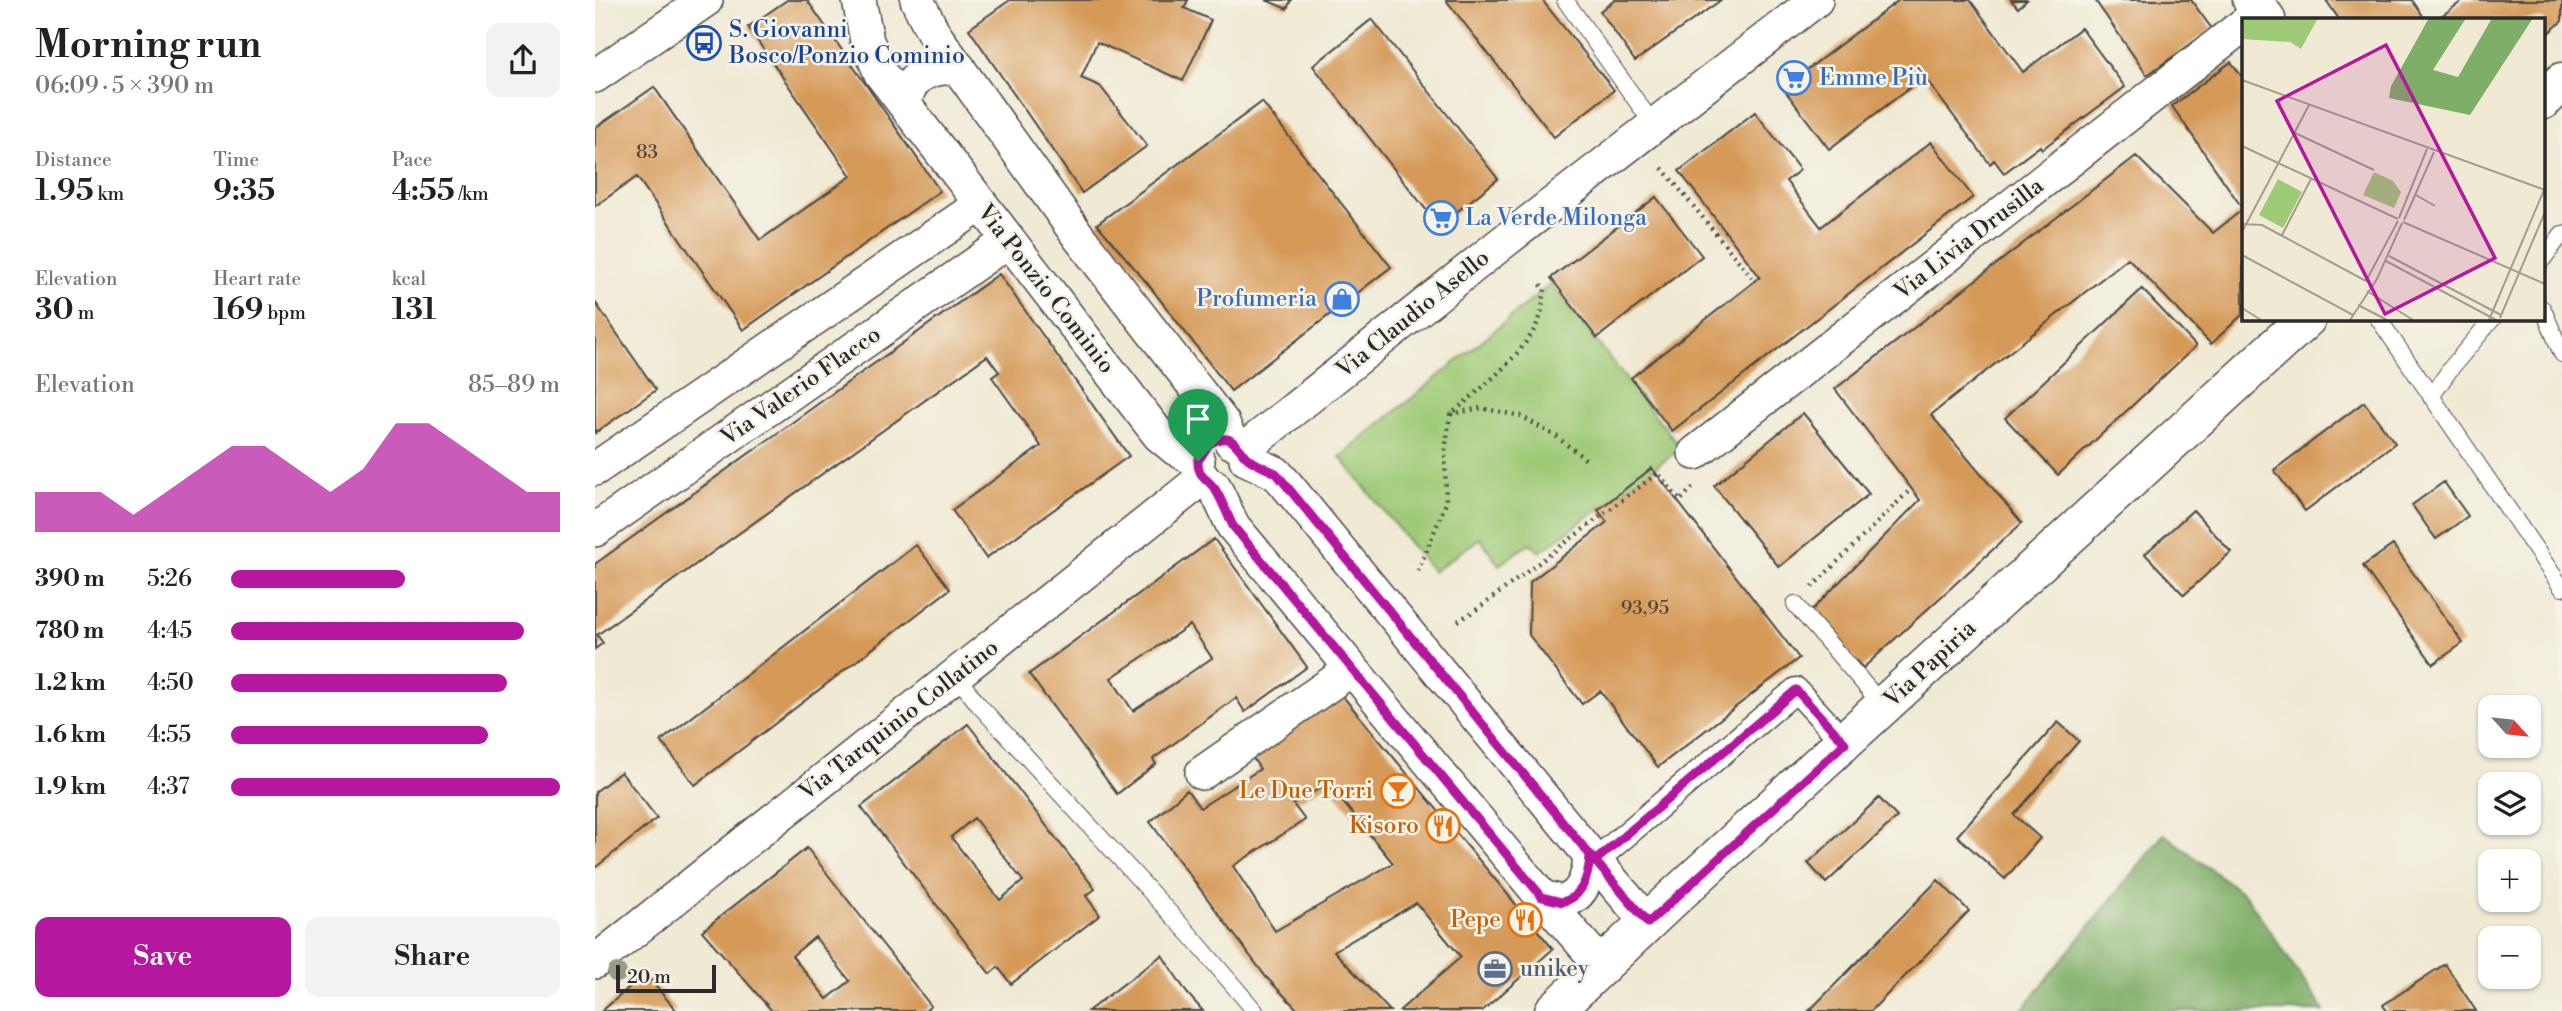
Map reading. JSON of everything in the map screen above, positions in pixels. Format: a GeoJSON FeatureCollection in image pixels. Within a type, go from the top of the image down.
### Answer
{"type":"FeatureCollection","features":[{"type":"Feature","properties":{"kind":"street"},"geometry":{"type":"LineString","coordinates":[[595,76],[706,0]]}},
{"type":"Feature","properties":{"kind":"street","name":"Via Ponzio Cominio"},"geometry":{"type":"LineString","coordinates":[[859,0],[871,55],[881,74],[1159,435],[1205,475]]}},
{"type":"Feature","properties":{"kind":"street"},"geometry":{"type":"LineString","coordinates":[[917,0],[934,34],[1079,237],[1223,422],[1240,450],[1276,473],[1648,923]]}},
{"type":"Feature","properties":{"kind":"street","name":"Via Claudio Asello"},"geometry":{"type":"LineString","coordinates":[[1240,450],[1502,243],[1817,0]]}},
{"type":"Feature","properties":{"kind":"street","name":"Via Livia Drusilla"},"geometry":{"type":"LineString","coordinates":[[1695,453],[2242,25]]}},
{"type":"Feature","properties":{"kind":"street"},"geometry":{"type":"LineString","coordinates":[[905,105],[909,87],[924,73],[945,67],[959,68]]}},
{"type":"Feature","properties":{"kind":"street"},"geometry":{"type":"LineString","coordinates":[[2545,98],[2562,82]]}},
{"type":"Feature","properties":{"kind":"street","name":"Via Valerio Flacco"},"geometry":{"type":"LineString","coordinates":[[595,469],[980,205]]}},
{"type":"Feature","properties":{"kind":"street","name":"Via Valerio Flacco"},"geometry":{"type":"LineString","coordinates":[[595,530],[1007,241]]}},
{"type":"Feature","properties":{"kind":"street","name":"Via Papiria"},"geometry":{"type":"LineString","coordinates":[[1554,1011],[2305,320]]}},
{"type":"Feature","properties":{"kind":"street","name":"Via Tarquinio Collatino"},"geometry":{"type":"LineString","coordinates":[[595,962],[1205,475],[1226,488],[1237,482],[1246,468],[1240,450]]}},
{"type":"Feature","properties":{"kind":"street"},"geometry":{"type":"LineString","coordinates":[[1205,475],[1233,526],[1602,966]]}},
{"type":"Feature","properties":{"kind":"street"},"geometry":{"type":"LineString","coordinates":[[1202,773],[1352,669]]}},
{"type":"Feature","properties":{"kind":"street"},"geometry":{"type":"LineString","coordinates":[[1542,897],[1562,902],[1574,896],[1586,880],[1592,858],[1796,690],[1845,743]]}},
{"type":"Feature","properties":{"kind":"lane"},"geometry":{"type":"LineString","coordinates":[[1565,0],[1655,127]]}},
{"type":"Feature","properties":{"kind":"lane"},"geometry":{"type":"LineString","coordinates":[[2545,256],[2562,234]]}},
{"type":"Feature","properties":{"kind":"lane"},"geometry":{"type":"LineString","coordinates":[[2545,314],[2562,354]]}},
{"type":"Feature","properties":{"kind":"lane"},"geometry":{"type":"LineString","coordinates":[[2379,320],[2562,588]]}},
{"type":"Feature","properties":{"kind":"lane"},"geometry":{"type":"LineString","coordinates":[[2431,397],[2451,368],[2491,320]]}},
{"type":"Feature","properties":{"kind":"lane"},"geometry":{"type":"LineString","coordinates":[[1795,604],[1884,707]]}},
{"type":"Feature","properties":{"kind":"lane"},"geometry":{"type":"LineString","coordinates":[[955,674],[978,704],[1192,937],[1255,1011]]}},
{"type":"Feature","properties":{"kind":"path"},"geometry":{"type":"LineString","coordinates":[[1663,168],[1755,281]]}},
{"type":"Feature","properties":{"kind":"path"},"geometry":{"type":"LineString","coordinates":[[1418,571],[1446,503],[1445,451],[1450,415],[1524,344],[1539,317],[1545,289],[1539,283]]}},
{"type":"Feature","properties":{"kind":"path"},"geometry":{"type":"LineString","coordinates":[[1450,415],[1481,408],[1521,416],[1557,437],[1590,462]]}},
{"type":"Feature","properties":{"kind":"path"},"geometry":{"type":"LineString","coordinates":[[1458,621],[1490,600],[1658,473],[1680,501],[1709,471],[1695,453]]}},
{"type":"Feature","properties":{"kind":"path"},"geometry":{"type":"LineString","coordinates":[[1795,604],[1911,489]]}},
{"type":"Feature","properties":{"kind":"green space"},"geometry":{"type":"Polygon","coordinates":[[[1551,284],[1681,448],[1540,552],[1530,543],[1499,565],[1480,538],[1433,572],[1340,457],[1551,284]]]}},
{"type":"Feature","properties":{"kind":"green space"},"geometry":{"type":"Polygon","coordinates":[[[2164,834],[2246,896],[2324,1011],[2021,1011],[2164,834]]]}},
{"type":"Feature","properties":{"kind":"building"},"geometry":{"type":"Polygon","coordinates":[[[787,0],[807,0],[940,191],[743,330],[637,177],[595,206],[595,128],[654,87],[760,240],[851,176],[748,27],[787,0]]]}},
{"type":"Feature","properties":{"kind":"building"},"geometry":{"type":"Polygon","coordinates":[[[1010,0],[1188,0],[1184,8],[1211,20],[1183,81],[1097,42],[1081,78],[1100,86],[1147,146],[1082,193],[969,29],[1010,0]]]}},
{"type":"Feature","properties":{"kind":"building"},"geometry":{"type":"Polygon","coordinates":[[[1266,0],[1291,0],[1287,9],[1266,0]]]}},
{"type":"Feature","properties":{"kind":"building"},"geometry":{"type":"Polygon","coordinates":[[[1446,0],[1542,0],[1614,90],[1554,137],[1446,0]]]}},
{"type":"Feature","properties":{"kind":"building"},"geometry":{"type":"Polygon","coordinates":[[[1615,0],[1721,0],[1635,61],[1600,11],[1615,0]]]}},
{"type":"Feature","properties":{"kind":"building"},"geometry":{"type":"Polygon","coordinates":[[[1899,0],[1970,0],[2023,72],[2081,28],[2125,87],[2042,149],[2040,146],[2004,173],[1994,160],[1990,164],[1924,77],[1829,149],[1783,88],[1899,0]]]}},
{"type":"Feature","properties":{"kind":"building"},"geometry":{"type":"Polygon","coordinates":[[[2011,0],[2027,0],[2018,8],[2011,0]]]}},
{"type":"Feature","properties":{"kind":"building"},"geometry":{"type":"Polygon","coordinates":[[[2095,0],[2191,0],[2212,29],[2147,75],[2095,0]]]}},
{"type":"Feature","properties":{"kind":"building"},"geometry":{"type":"Polygon","coordinates":[[[2326,0],[2412,0],[2424,18],[2338,18],[2326,0]]]}},
{"type":"Feature","properties":{"kind":"building"},"geometry":{"type":"Polygon","coordinates":[[[2464,0],[2562,0],[2562,21],[2545,36],[2545,18],[2438,18],[2464,0]]]}},
{"type":"Feature","properties":{"kind":"building"},"geometry":{"type":"Polygon","coordinates":[[[1372,19],[1498,179],[1439,226],[1313,66],[1372,19]]]}},
{"type":"Feature","properties":{"kind":"building"},"geometry":{"type":"Polygon","coordinates":[[[2231,62],[2242,77],[2242,208],[2172,106],[2231,62]]]}},
{"type":"Feature","properties":{"kind":"building"},"geometry":{"type":"Polygon","coordinates":[[[1262,102],[1391,267],[1231,391],[1097,224],[1262,102]]]}},
{"type":"Feature","properties":{"kind":"building"},"geometry":{"type":"Polygon","coordinates":[[[1755,112],[1800,170],[1786,181],[1821,227],[1931,142],[1973,197],[1672,431],[1631,378],[1760,277],[1679,171],[1755,112]]]}},
{"type":"Feature","properties":{"kind":"building"},"geometry":{"type":"Polygon","coordinates":[[[2136,156],[2213,233],[2242,210],[2242,315],[2211,344],[2128,258],[1931,415],[2022,523],[1863,668],[1809,613],[1920,500],[1835,389],[2136,156]]]}},
{"type":"Feature","properties":{"kind":"building"},"geometry":{"type":"Polygon","coordinates":[[[1656,197],[1702,256],[1597,338],[1551,278],[1656,197]]]}},
{"type":"Feature","properties":{"kind":"building"},"geometry":{"type":"Polygon","coordinates":[[[999,274],[1129,456],[986,558],[952,510],[1041,446],[992,377],[999,372],[987,356],[597,635],[603,643],[595,649],[595,564],[999,274]]]}},
{"type":"Feature","properties":{"kind":"building"},"geometry":{"type":"Polygon","coordinates":[[[2142,289],[2196,346],[2058,475],[2005,418],[2142,289]]]}},
{"type":"Feature","properties":{"kind":"building"},"geometry":{"type":"Polygon","coordinates":[[[595,302],[656,390],[595,433],[595,302]]]}},
{"type":"Feature","properties":{"kind":"building"},"geometry":{"type":"Polygon","coordinates":[[[2364,402],[2395,443],[2305,511],[2274,470],[2364,402]]]}},
{"type":"Feature","properties":{"kind":"building"},"geometry":{"type":"Polygon","coordinates":[[[1803,413],[1869,494],[1779,567],[1714,486],[1803,413]]]}},
{"type":"Feature","properties":{"kind":"building"},"geometry":{"type":"Polygon","coordinates":[[[1652,468],[1799,658],[1658,767],[1600,691],[1582,704],[1529,635],[1530,582],[1607,522],[1598,510],[1652,468]]]}},
{"type":"Feature","properties":{"kind":"building"},"geometry":{"type":"Polygon","coordinates":[[[2444,482],[2468,516],[2436,539],[2412,505],[2444,482]]]}},
{"type":"Feature","properties":{"kind":"building"},"geometry":{"type":"Polygon","coordinates":[[[2193,510],[2231,552],[2184,595],[2145,554],[2193,510]]]}},
{"type":"Feature","properties":{"kind":"building"},"geometry":{"type":"Polygon","coordinates":[[[1214,539],[1307,667],[1245,712],[1236,698],[1153,759],[1156,764],[1117,794],[1029,674],[1214,539]],[[1190,625],[1111,678],[1133,711],[1212,658],[1190,625]]]}},
{"type":"Feature","properties":{"kind":"building"},"geometry":{"type":"Polygon","coordinates":[[[916,545],[950,589],[695,785],[661,741],[916,545]]]}},
{"type":"Feature","properties":{"kind":"building"},"geometry":{"type":"Polygon","coordinates":[[[2393,545],[2463,643],[2433,664],[2363,566],[2393,545]]]}},
{"type":"Feature","properties":{"kind":"building"},"geometry":{"type":"Polygon","coordinates":[[[1340,693],[1553,949],[1482,1011],[1399,1011],[1461,957],[1416,903],[1334,951],[1390,1011],[1299,1011],[1266,977],[1150,822],[1187,790],[1200,808],[1260,769],[1251,755],[1340,693]],[[1328,784],[1293,804],[1305,820],[1233,866],[1275,931],[1393,863],[1328,784]]]}},
{"type":"Feature","properties":{"kind":"building"},"geometry":{"type":"Polygon","coordinates":[[[2058,722],[2079,741],[2014,815],[2040,838],[2005,879],[1957,836],[2058,722]]]}},
{"type":"Feature","properties":{"kind":"building"},"geometry":{"type":"Polygon","coordinates":[[[968,724],[1095,889],[1086,896],[1100,915],[1011,984],[998,967],[990,974],[861,807],[968,724]],[[974,818],[951,837],[1000,900],[1023,881],[974,818]]]}},
{"type":"Feature","properties":{"kind":"building"},"geometry":{"type":"Polygon","coordinates":[[[621,772],[657,818],[595,868],[595,792],[621,772]]]}},
{"type":"Feature","properties":{"kind":"building"},"geometry":{"type":"Polygon","coordinates":[[[1879,798],[1897,817],[1826,883],[1808,863],[1879,798]]]}},
{"type":"Feature","properties":{"kind":"building"},"geometry":{"type":"Polygon","coordinates":[[[807,848],[931,1006],[925,1011],[772,1011],[702,931],[807,848]],[[815,937],[792,956],[827,999],[850,981],[815,937]]]}},
{"type":"Feature","properties":{"kind":"building"},"geometry":{"type":"Polygon","coordinates":[[[1938,880],[1969,911],[1871,1011],[1809,1011],[1938,880]]]}},
{"type":"Feature","properties":{"kind":"building"},"geometry":{"type":"Polygon","coordinates":[[[1162,955],[1187,993],[1203,1011],[1088,1011],[1162,955]]]}},
{"type":"Feature","properties":{"kind":"building"},"geometry":{"type":"Polygon","coordinates":[[[2445,964],[2476,1011],[2387,1011],[2383,1005],[2445,964]]]}},
{"type":"Feature","properties":{"kind":"building"},"geometry":{"type":"Polygon","coordinates":[[[645,974],[677,1011],[602,1011],[645,974]]]}},
{"type":"Feature","properties":{"kind":"place","name":"S. Giovanni Bosco/Ponzio Cominio"},"geometry":{"type":"Point","coordinates":[704,43]}},
{"type":"Feature","properties":{"kind":"place","name":"Emme Più"},"geometry":{"type":"Point","coordinates":[1794,78]}},
{"type":"Feature","properties":{"kind":"place","name":"La Verde Milonga"},"geometry":{"type":"Point","coordinates":[1441,218]}},
{"type":"Feature","properties":{"kind":"place","name":"Profumeria"},"geometry":{"type":"Point","coordinates":[1342,299]}},
{"type":"Feature","properties":{"kind":"place","name":"Le Due Torri"},"geometry":{"type":"Point","coordinates":[1398,791]}},
{"type":"Feature","properties":{"kind":"place","name":"Kisoro"},"geometry":{"type":"Point","coordinates":[1443,826]}},
{"type":"Feature","properties":{"kind":"place","name":"Pepe"},"geometry":{"type":"Point","coordinates":[1525,920]}},
{"type":"Feature","properties":{"kind":"place","name":"unikey"},"geometry":{"type":"Point","coordinates":[1495,969]}},
{"type":"Feature","properties":{"kind":"route"},"geometry":{"type":"LineString","coordinates":[[1198,461],[1197,466],[1203,478],[1214,486],[1233,526],[1542,897],[1562,902],[1574,896],[1586,880],[1590,855],[1648,923],[1845,743],[1796,690],[1595,861],[1435,667],[1276,473],[1246,458],[1243,450],[1224,439],[1213,441],[1205,447],[1198,461]]}}]}
